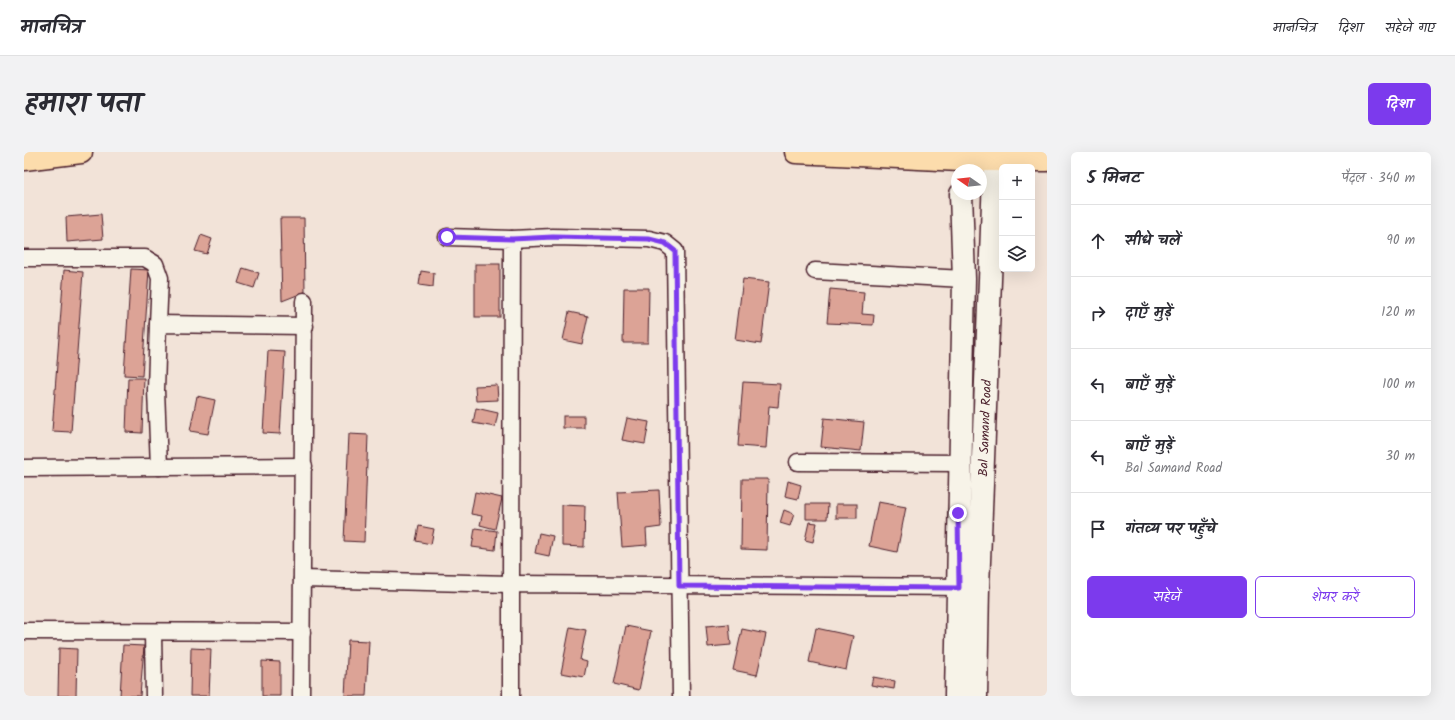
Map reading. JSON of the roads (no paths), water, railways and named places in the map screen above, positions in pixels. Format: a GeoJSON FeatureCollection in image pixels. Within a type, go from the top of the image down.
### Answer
{"type":"FeatureCollection","features":[{"type":"Feature","properties":{"kind":"highway"},"geometry":{"type":"LineString","coordinates":[[24,159],[81,152]]}},
{"type":"Feature","properties":{"kind":"highway"},"geometry":{"type":"LineString","coordinates":[[796,152],[960,161],[995,156],[1047,160]]}},
{"type":"Feature","properties":{"kind":"main road","name":"Bal Samand Road"},"geometry":{"type":"LineString","coordinates":[[956,696],[969,587],[995,156]]}},
{"type":"Feature","properties":{"kind":"main road","name":"Bal Samand Road"},"geometry":{"type":"LineString","coordinates":[[961,200],[964,279],[958,513],[969,587],[976,696]]}},
{"type":"Feature","properties":{"kind":"street"},"geometry":{"type":"LineString","coordinates":[[447,237],[512,239],[553,237],[649,239],[665,243],[675,251],[681,696]]}},
{"type":"Feature","properties":{"kind":"street"},"geometry":{"type":"LineString","coordinates":[[511,696],[512,239]]}},
{"type":"Feature","properties":{"kind":"street"},"geometry":{"type":"LineString","coordinates":[[24,258],[145,258],[155,264],[160,278],[156,390],[159,467]]}},
{"type":"Feature","properties":{"kind":"street"},"geometry":{"type":"LineString","coordinates":[[815,270],[964,279]]}},
{"type":"Feature","properties":{"kind":"street"},"geometry":{"type":"LineString","coordinates":[[301,696],[304,466],[304,301]]}},
{"type":"Feature","properties":{"kind":"street"},"geometry":{"type":"LineString","coordinates":[[158,324],[305,326]]}},
{"type":"Feature","properties":{"kind":"street"},"geometry":{"type":"LineString","coordinates":[[798,462],[960,463]]}},
{"type":"Feature","properties":{"kind":"street"},"geometry":{"type":"LineString","coordinates":[[24,468],[304,466]]}},
{"type":"Feature","properties":{"kind":"street"},"geometry":{"type":"LineString","coordinates":[[302,580],[679,586],[969,587]]}},
{"type":"Feature","properties":{"kind":"street"},"geometry":{"type":"LineString","coordinates":[[24,631],[302,632]]}},
{"type":"Feature","properties":{"kind":"street"},"geometry":{"type":"LineString","coordinates":[[153,632],[154,696]]}}]}
